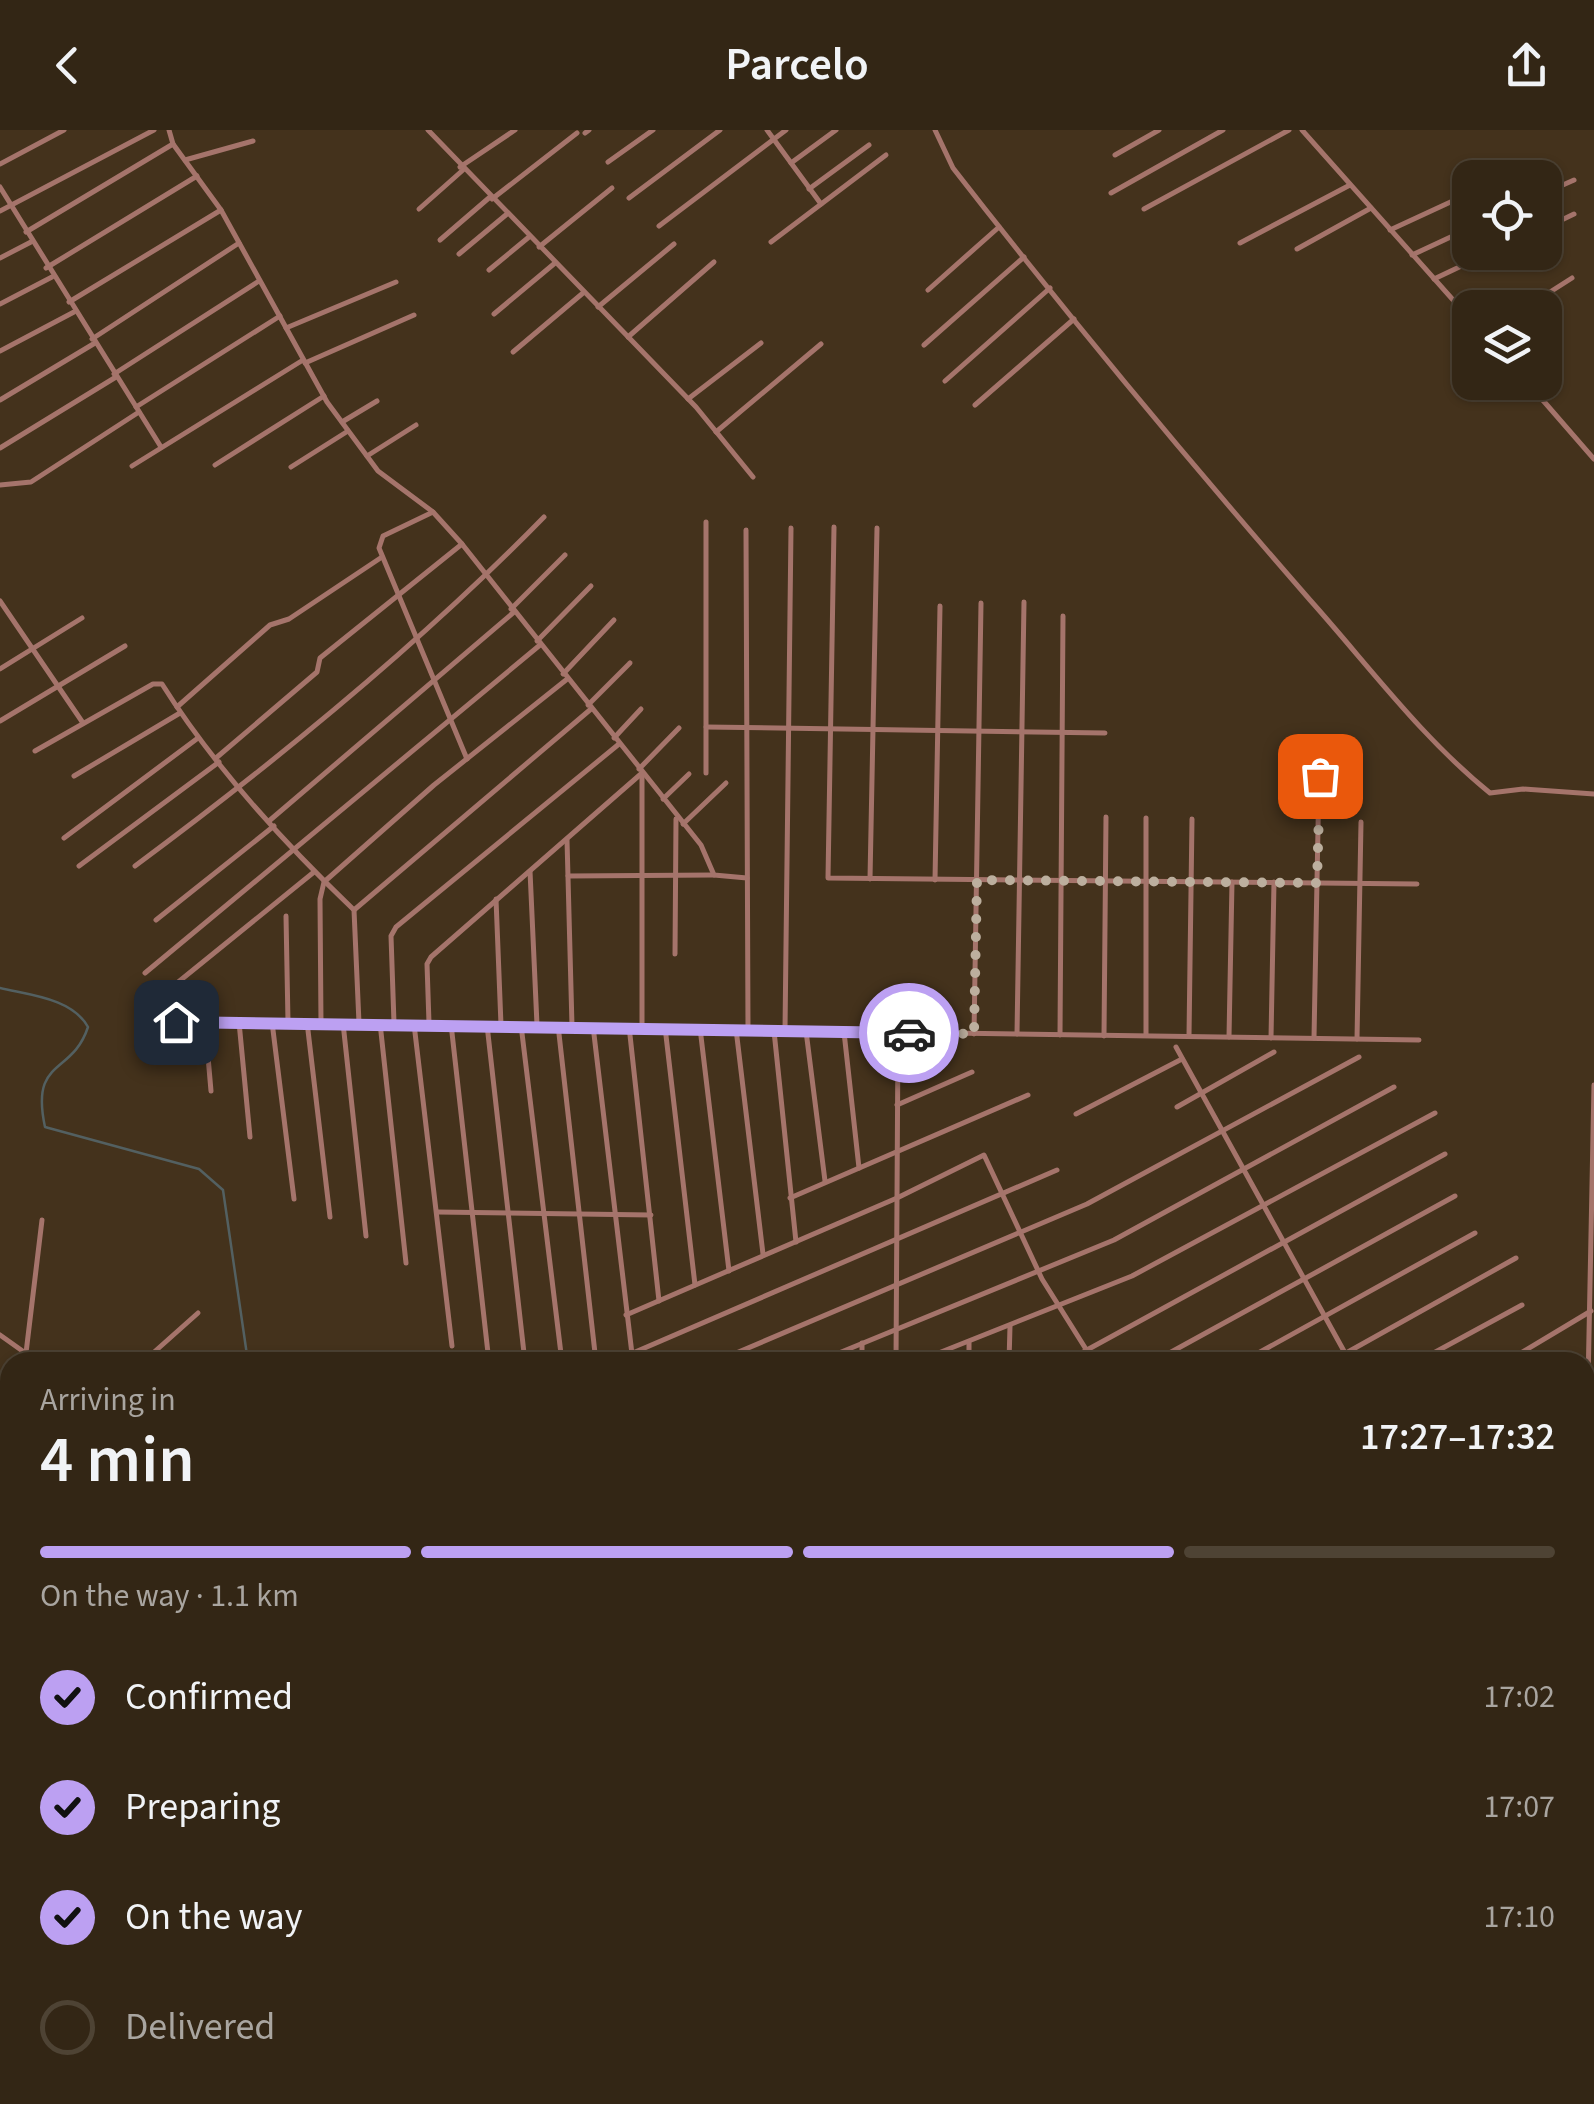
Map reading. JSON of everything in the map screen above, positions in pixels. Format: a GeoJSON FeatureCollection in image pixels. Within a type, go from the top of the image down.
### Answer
{"type":"FeatureCollection","features":[{"type":"Feature","properties":{"kind":"street"},"geometry":{"type":"LineString","coordinates":[[36,130],[42,142]]}},
{"type":"Feature","properties":{"kind":"street"},"geometry":{"type":"LineString","coordinates":[[0,164],[64,130]]}},
{"type":"Feature","properties":{"kind":"street"},"geometry":{"type":"LineString","coordinates":[[0,211],[154,130]]}},
{"type":"Feature","properties":{"kind":"street"},"geometry":{"type":"LineString","coordinates":[[168,130],[173,144],[220,210],[304,362],[342,422],[378,471],[433,512],[462,544],[701,845],[714,875]]}},
{"type":"Feature","properties":{"kind":"street"},"geometry":{"type":"LineString","coordinates":[[428,130],[688,399],[753,476]]}},
{"type":"Feature","properties":{"kind":"street"},"geometry":{"type":"LineString","coordinates":[[418,209],[462,168],[515,130]]}},
{"type":"Feature","properties":{"kind":"street"},"geometry":{"type":"LineString","coordinates":[[608,162],[652,130]]}},
{"type":"Feature","properties":{"kind":"street"},"geometry":{"type":"LineString","coordinates":[[629,198],[720,130]]}},
{"type":"Feature","properties":{"kind":"street"},"geometry":{"type":"LineString","coordinates":[[767,130],[820,204]]}},
{"type":"Feature","properties":{"kind":"street"},"geometry":{"type":"LineString","coordinates":[[659,226],[786,130]]}},
{"type":"Feature","properties":{"kind":"street"},"geometry":{"type":"LineString","coordinates":[[791,164],[836,130]]}},
{"type":"Feature","properties":{"kind":"street"},"geometry":{"type":"LineString","coordinates":[[935,130],[953,168],[999,227],[1183,455],[1402,709],[1490,793],[1523,789],[1594,794]]}},
{"type":"Feature","properties":{"kind":"street"},"geometry":{"type":"LineString","coordinates":[[1116,155],[1158,130]]}},
{"type":"Feature","properties":{"kind":"street"},"geometry":{"type":"LineString","coordinates":[[1111,193],[1223,130]]}},
{"type":"Feature","properties":{"kind":"street"},"geometry":{"type":"LineString","coordinates":[[1144,209],[1289,130]]}},
{"type":"Feature","properties":{"kind":"street"},"geometry":{"type":"LineString","coordinates":[[1302,130],[1452,299]]}},
{"type":"Feature","properties":{"kind":"street"},"geometry":{"type":"LineString","coordinates":[[440,240],[576,133]]}},
{"type":"Feature","properties":{"kind":"street"},"geometry":{"type":"LineString","coordinates":[[184,160],[252,140]]}},
{"type":"Feature","properties":{"kind":"street"},"geometry":{"type":"LineString","coordinates":[[26,232],[173,144]]}},
{"type":"Feature","properties":{"kind":"street"},"geometry":{"type":"LineString","coordinates":[[810,189],[870,146]]}},
{"type":"Feature","properties":{"kind":"street"},"geometry":{"type":"LineString","coordinates":[[771,242],[886,155]]}},
{"type":"Feature","properties":{"kind":"street"},"geometry":{"type":"LineString","coordinates":[[46,268],[196,176]]}},
{"type":"Feature","properties":{"kind":"street"},"geometry":{"type":"LineString","coordinates":[[1562,186],[1574,180]]}},
{"type":"Feature","properties":{"kind":"street"},"geometry":{"type":"LineString","coordinates":[[1240,244],[1350,185]]}},
{"type":"Feature","properties":{"kind":"street"},"geometry":{"type":"LineString","coordinates":[[0,187],[46,268],[162,447]]}},
{"type":"Feature","properties":{"kind":"street"},"geometry":{"type":"LineString","coordinates":[[540,248],[612,188]]}},
{"type":"Feature","properties":{"kind":"street"},"geometry":{"type":"LineString","coordinates":[[1390,230],[1452,201]]}},
{"type":"Feature","properties":{"kind":"street"},"geometry":{"type":"LineString","coordinates":[[1298,249],[1371,208]]}},
{"type":"Feature","properties":{"kind":"street"},"geometry":{"type":"LineString","coordinates":[[68,302],[220,210]]}},
{"type":"Feature","properties":{"kind":"street"},"geometry":{"type":"LineString","coordinates":[[459,254],[507,214]]}},
{"type":"Feature","properties":{"kind":"street"},"geometry":{"type":"LineString","coordinates":[[1562,220],[1574,214]]}},
{"type":"Feature","properties":{"kind":"street"},"geometry":{"type":"LineString","coordinates":[[928,290],[999,227]]}},
{"type":"Feature","properties":{"kind":"street"},"geometry":{"type":"LineString","coordinates":[[1412,255],[1452,236]]}},
{"type":"Feature","properties":{"kind":"street"},"geometry":{"type":"LineString","coordinates":[[489,270],[529,237]]}},
{"type":"Feature","properties":{"kind":"street"},"geometry":{"type":"LineString","coordinates":[[0,258],[31,242]]}},
{"type":"Feature","properties":{"kind":"street"},"geometry":{"type":"LineString","coordinates":[[0,400],[239,243]]}},
{"type":"Feature","properties":{"kind":"street"},"geometry":{"type":"LineString","coordinates":[[598,308],[674,244]]}},
{"type":"Feature","properties":{"kind":"street"},"geometry":{"type":"LineString","coordinates":[[924,345],[1024,257]]}},
{"type":"Feature","properties":{"kind":"street"},"geometry":{"type":"LineString","coordinates":[[628,338],[714,262]]}},
{"type":"Feature","properties":{"kind":"street"},"geometry":{"type":"LineString","coordinates":[[494,314],[554,263]]}},
{"type":"Feature","properties":{"kind":"street"},"geometry":{"type":"LineString","coordinates":[[1434,279],[1453,270]]}},
{"type":"Feature","properties":{"kind":"street"},"geometry":{"type":"LineString","coordinates":[[0,304],[52,276]]}},
{"type":"Feature","properties":{"kind":"street"},"geometry":{"type":"LineString","coordinates":[[1553,290],[1572,278]]}},
{"type":"Feature","properties":{"kind":"street"},"geometry":{"type":"LineString","coordinates":[[0,448],[259,281]]}},
{"type":"Feature","properties":{"kind":"street"},"geometry":{"type":"LineString","coordinates":[[286,328],[396,282]]}},
{"type":"Feature","properties":{"kind":"street"},"geometry":{"type":"LineString","coordinates":[[945,380],[1050,288]]}},
{"type":"Feature","properties":{"kind":"street"},"geometry":{"type":"LineString","coordinates":[[513,352],[584,292]]}},
{"type":"Feature","properties":{"kind":"street"},"geometry":{"type":"LineString","coordinates":[[0,351],[74,312]]}},
{"type":"Feature","properties":{"kind":"street"},"geometry":{"type":"LineString","coordinates":[[132,466],[304,362],[414,315]]}},
{"type":"Feature","properties":{"kind":"street"},"geometry":{"type":"LineString","coordinates":[[0,486],[31,482],[280,316]]}},
{"type":"Feature","properties":{"kind":"street"},"geometry":{"type":"LineString","coordinates":[[975,404],[1074,319]]}},
{"type":"Feature","properties":{"kind":"street"},"geometry":{"type":"LineString","coordinates":[[688,399],[761,343]]}},
{"type":"Feature","properties":{"kind":"street"},"geometry":{"type":"LineString","coordinates":[[716,432],[820,344]]}},
{"type":"Feature","properties":{"kind":"street"},"geometry":{"type":"LineString","coordinates":[[215,464],[324,396]]}},
{"type":"Feature","properties":{"kind":"street"},"geometry":{"type":"LineString","coordinates":[[1543,400],[1594,459]]}},
{"type":"Feature","properties":{"kind":"street"},"geometry":{"type":"LineString","coordinates":[[342,422],[377,402]]}},
{"type":"Feature","properties":{"kind":"street"},"geometry":{"type":"LineString","coordinates":[[367,456],[416,425]]}},
{"type":"Feature","properties":{"kind":"street"},"geometry":{"type":"LineString","coordinates":[[291,467],[348,430]]}},
{"type":"Feature","properties":{"kind":"street"},"geometry":{"type":"LineString","coordinates":[[433,512],[383,536],[378,548],[466,759]]}},
{"type":"Feature","properties":{"kind":"street"},"geometry":{"type":"LineString","coordinates":[[135,866],[242,786],[486,577],[544,517]]}},
{"type":"Feature","properties":{"kind":"street"},"geometry":{"type":"LineString","coordinates":[[706,522],[706,773]]}},
{"type":"Feature","properties":{"kind":"street"},"geometry":{"type":"LineString","coordinates":[[785,1030],[792,528]]}},
{"type":"Feature","properties":{"kind":"street"},"geometry":{"type":"LineString","coordinates":[[834,528],[828,876],[1418,884]]}},
{"type":"Feature","properties":{"kind":"street"},"geometry":{"type":"LineString","coordinates":[[870,879],[877,528]]}},
{"type":"Feature","properties":{"kind":"street"},"geometry":{"type":"LineString","coordinates":[[746,530],[748,1029]]}},
{"type":"Feature","properties":{"kind":"street"},"geometry":{"type":"LineString","coordinates":[[79,866],[218,760],[317,672],[320,658],[462,544]]}},
{"type":"Feature","properties":{"kind":"street"},"geometry":{"type":"LineString","coordinates":[[156,920],[272,824],[512,610],[564,555]]}},
{"type":"Feature","properties":{"kind":"street"},"geometry":{"type":"LineString","coordinates":[[74,776],[178,710],[270,624],[289,619],[382,557]]}},
{"type":"Feature","properties":{"kind":"street"},"geometry":{"type":"LineString","coordinates":[[145,972],[295,851],[538,643],[591,586]]}},
{"type":"Feature","properties":{"kind":"street"},"geometry":{"type":"LineString","coordinates":[[0,601],[83,724]]}},
{"type":"Feature","properties":{"kind":"street"},"geometry":{"type":"LineString","coordinates":[[1017,1034],[1024,602]]}},
{"type":"Feature","properties":{"kind":"street"},"geometry":{"type":"LineString","coordinates":[[974,1034],[981,603]]}},
{"type":"Feature","properties":{"kind":"street"},"geometry":{"type":"LineString","coordinates":[[935,880],[940,606]]}},
{"type":"Feature","properties":{"kind":"street"},"geometry":{"type":"LineString","coordinates":[[0,617],[7,613]]}},
{"type":"Feature","properties":{"kind":"street"},"geometry":{"type":"LineString","coordinates":[[1060,1035],[1064,616]]}},
{"type":"Feature","properties":{"kind":"street"},"geometry":{"type":"LineString","coordinates":[[0,669],[82,618]]}},
{"type":"Feature","properties":{"kind":"street"},"geometry":{"type":"LineString","coordinates":[[321,1022],[320,898],[324,882],[565,676],[614,620]]}},
{"type":"Feature","properties":{"kind":"street"},"geometry":{"type":"LineString","coordinates":[[0,722],[126,646]]}},
{"type":"Feature","properties":{"kind":"street"},"geometry":{"type":"LineString","coordinates":[[354,910],[589,707],[630,663]]}},
{"type":"Feature","properties":{"kind":"street"},"geometry":{"type":"LineString","coordinates":[[35,751],[152,684],[162,684],[199,737],[272,824],[354,910],[359,1023]]}},
{"type":"Feature","properties":{"kind":"street"},"geometry":{"type":"LineString","coordinates":[[394,1024],[392,931],[617,741],[641,709]]}},
{"type":"Feature","properties":{"kind":"street"},"geometry":{"type":"LineString","coordinates":[[706,727],[1105,732]]}},
{"type":"Feature","properties":{"kind":"street"},"geometry":{"type":"LineString","coordinates":[[429,1024],[430,957],[568,840],[679,728]]}},
{"type":"Feature","properties":{"kind":"street"},"geometry":{"type":"LineString","coordinates":[[64,838],[199,737]]}},
{"type":"Feature","properties":{"kind":"street"},"geometry":{"type":"LineString","coordinates":[[640,771],[642,1026]]}},
{"type":"Feature","properties":{"kind":"street"},"geometry":{"type":"LineString","coordinates":[[663,800],[690,774]]}},
{"type":"Feature","properties":{"kind":"street"},"geometry":{"type":"LineString","coordinates":[[1314,1038],[1320,776]]}},
{"type":"Feature","properties":{"kind":"street"},"geometry":{"type":"LineString","coordinates":[[683,824],[726,783]]}},
{"type":"Feature","properties":{"kind":"street"},"geometry":{"type":"LineString","coordinates":[[676,816],[676,954]]}},
{"type":"Feature","properties":{"kind":"street"},"geometry":{"type":"LineString","coordinates":[[1104,1036],[1106,817]]}},
{"type":"Feature","properties":{"kind":"street"},"geometry":{"type":"LineString","coordinates":[[1146,818],[1146,1036]]}},
{"type":"Feature","properties":{"kind":"street"},"geometry":{"type":"LineString","coordinates":[[1189,1037],[1192,819]]}},
{"type":"Feature","properties":{"kind":"street"},"geometry":{"type":"LineString","coordinates":[[1356,1039],[1361,822]]}},
{"type":"Feature","properties":{"kind":"street"},"geometry":{"type":"LineString","coordinates":[[568,840],[572,1026]]}},
{"type":"Feature","properties":{"kind":"street"},"geometry":{"type":"LineString","coordinates":[[530,871],[537,1025]]}},
{"type":"Feature","properties":{"kind":"street"},"geometry":{"type":"LineString","coordinates":[[161,996],[314,872]]}},
{"type":"Feature","properties":{"kind":"street"},"geometry":{"type":"LineString","coordinates":[[568,876],[747,878]]}},
{"type":"Feature","properties":{"kind":"street"},"geometry":{"type":"LineString","coordinates":[[1228,1037],[1232,882]]}},
{"type":"Feature","properties":{"kind":"street"},"geometry":{"type":"LineString","coordinates":[[1271,1038],[1274,882]]}},
{"type":"Feature","properties":{"kind":"street"},"geometry":{"type":"LineString","coordinates":[[496,899],[501,1025]]}},
{"type":"Feature","properties":{"kind":"street"},"geometry":{"type":"LineString","coordinates":[[286,916],[288,1022]]}},
{"type":"Feature","properties":{"kind":"street"},"geometry":{"type":"LineString","coordinates":[[147,1022],[642,1026],[1419,1040]]}},
{"type":"Feature","properties":{"kind":"street"},"geometry":{"type":"LineString","coordinates":[[205,1022],[211,1091]]}},
{"type":"Feature","properties":{"kind":"street"},"geometry":{"type":"LineString","coordinates":[[238,1022],[250,1137]]}},
{"type":"Feature","properties":{"kind":"street"},"geometry":{"type":"LineString","coordinates":[[272,1022],[294,1199]]}},
{"type":"Feature","properties":{"kind":"street"},"geometry":{"type":"LineString","coordinates":[[307,1022],[330,1217]]}},
{"type":"Feature","properties":{"kind":"street"},"geometry":{"type":"LineString","coordinates":[[343,1023],[366,1236]]}},
{"type":"Feature","properties":{"kind":"street"},"geometry":{"type":"LineString","coordinates":[[380,1023],[406,1263]]}},
{"type":"Feature","properties":{"kind":"street"},"geometry":{"type":"LineString","coordinates":[[414,1024],[452,1346]]}},
{"type":"Feature","properties":{"kind":"street"},"geometry":{"type":"LineString","coordinates":[[451,1024],[488,1352]]}},
{"type":"Feature","properties":{"kind":"street"},"geometry":{"type":"LineString","coordinates":[[487,1024],[524,1352]]}},
{"type":"Feature","properties":{"kind":"street"},"geometry":{"type":"LineString","coordinates":[[520,1025],[561,1352]]}},
{"type":"Feature","properties":{"kind":"street"},"geometry":{"type":"LineString","coordinates":[[558,1025],[595,1352]]}},
{"type":"Feature","properties":{"kind":"street"},"geometry":{"type":"LineString","coordinates":[[592,1026],[632,1352]]}},
{"type":"Feature","properties":{"kind":"street"},"geometry":{"type":"LineString","coordinates":[[630,1026],[659,1300]]}},
{"type":"Feature","properties":{"kind":"street"},"geometry":{"type":"LineString","coordinates":[[665,1027],[695,1285]]}},
{"type":"Feature","properties":{"kind":"street"},"geometry":{"type":"LineString","coordinates":[[700,1028],[729,1270]]}},
{"type":"Feature","properties":{"kind":"street"},"geometry":{"type":"LineString","coordinates":[[736,1029],[763,1256]]}},
{"type":"Feature","properties":{"kind":"street"},"geometry":{"type":"LineString","coordinates":[[774,1030],[796,1242]]}},
{"type":"Feature","properties":{"kind":"street"},"geometry":{"type":"LineString","coordinates":[[806,1031],[825,1182]]}},
{"type":"Feature","properties":{"kind":"street"},"geometry":{"type":"LineString","coordinates":[[844,1032],[859,1168]]}},
{"type":"Feature","properties":{"kind":"street"},"geometry":{"type":"LineString","coordinates":[[896,1352],[898,1033]]}},
{"type":"Feature","properties":{"kind":"street"},"geometry":{"type":"LineString","coordinates":[[1176,1047],[1345,1352]]}},
{"type":"Feature","properties":{"kind":"street"},"geometry":{"type":"LineString","coordinates":[[1177,1107],[1274,1052]]}},
{"type":"Feature","properties":{"kind":"street"},"geometry":{"type":"LineString","coordinates":[[1076,1114],[1182,1058]]}},
{"type":"Feature","properties":{"kind":"street"},"geometry":{"type":"LineString","coordinates":[[739,1352],[1087,1204],[1359,1058]]}},
{"type":"Feature","properties":{"kind":"street"},"geometry":{"type":"LineString","coordinates":[[897,1105],[972,1072]]}},
{"type":"Feature","properties":{"kind":"street"},"geometry":{"type":"LineString","coordinates":[[1586,1352],[1591,1311],[1594,1085]]}},
{"type":"Feature","properties":{"kind":"street"},"geometry":{"type":"LineString","coordinates":[[842,1352],[1114,1240],[1394,1087]]}},
{"type":"Feature","properties":{"kind":"street"},"geometry":{"type":"LineString","coordinates":[[790,1198],[1028,1095]]}},
{"type":"Feature","properties":{"kind":"street"},"geometry":{"type":"LineString","coordinates":[[943,1352],[1132,1276],[1434,1112]]}},
{"type":"Feature","properties":{"kind":"street"},"geometry":{"type":"LineString","coordinates":[[626,1315],[897,1198],[984,1155],[1037,1269],[1088,1352],[1445,1154]]}},
{"type":"Feature","properties":{"kind":"street"},"geometry":{"type":"LineString","coordinates":[[637,1352],[1058,1170]]}},
{"type":"Feature","properties":{"kind":"street"},"geometry":{"type":"LineString","coordinates":[[1171,1352],[1456,1196]]}},
{"type":"Feature","properties":{"kind":"street"},"geometry":{"type":"LineString","coordinates":[[437,1212],[651,1215]]}},
{"type":"Feature","properties":{"kind":"street"},"geometry":{"type":"LineString","coordinates":[[26,1352],[42,1220]]}},
{"type":"Feature","properties":{"kind":"street"},"geometry":{"type":"LineString","coordinates":[[1261,1352],[1475,1232]]}},
{"type":"Feature","properties":{"kind":"street"},"geometry":{"type":"LineString","coordinates":[[1350,1352],[1516,1258]]}},
{"type":"Feature","properties":{"kind":"street"},"geometry":{"type":"LineString","coordinates":[[1435,1352],[1522,1305]]}},
{"type":"Feature","properties":{"kind":"street"},"geometry":{"type":"LineString","coordinates":[[1523,1352],[1591,1311]]}},
{"type":"Feature","properties":{"kind":"street"},"geometry":{"type":"LineString","coordinates":[[154,1352],[198,1313]]}},
{"type":"Feature","properties":{"kind":"street"},"geometry":{"type":"LineString","coordinates":[[1009,1352],[1010,1325]]}},
{"type":"Feature","properties":{"kind":"street"},"geometry":{"type":"LineString","coordinates":[[0,1335],[25,1352]]}},
{"type":"Feature","properties":{"kind":"street"},"geometry":{"type":"LineString","coordinates":[[862,1343],[862,1352]]}},
{"type":"Feature","properties":{"kind":"street"},"geometry":{"type":"LineString","coordinates":[[969,1343],[969,1352]]}},
{"type":"Feature","properties":{"kind":"waterway"},"geometry":{"type":"LineString","coordinates":[[0,988],[61,1004],[81,1017],[88,1027],[81,1042],[55,1069],[43,1089],[45,1127],[199,1169],[223,1190],[247,1352]]}},
{"type":"Feature","properties":{"kind":"way so far"},"geometry":{"type":"LineString","coordinates":[[909,1033],[974,1034],[977,880],[1317,883],[1320,776]]}},
{"type":"Feature","properties":{"kind":"route"},"geometry":{"type":"LineString","coordinates":[[176,1022],[909,1033]]}}]}
